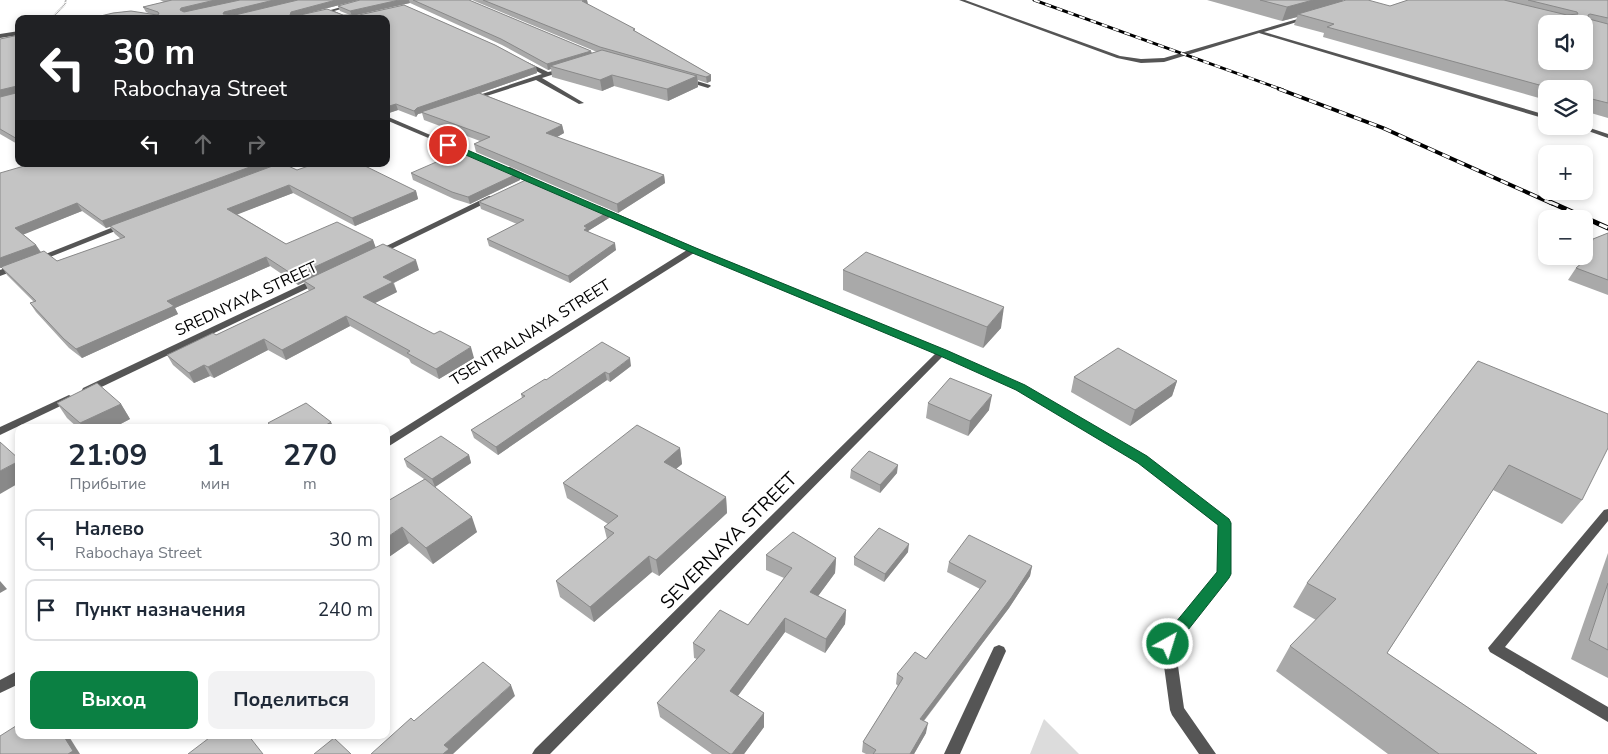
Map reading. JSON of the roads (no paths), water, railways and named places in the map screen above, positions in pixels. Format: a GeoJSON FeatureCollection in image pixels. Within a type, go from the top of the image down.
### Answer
{"type":"FeatureCollection","features":[{"type":"Feature","properties":{"kind":"street"},"geometry":{"type":"LineString","coordinates":[[320,13],[372,0]]}},
{"type":"Feature","properties":{"kind":"street"},"geometry":{"type":"LineString","coordinates":[[962,0],[1119,57],[1141,61],[1164,60],[1314,16]]}},
{"type":"Feature","properties":{"kind":"street"},"geometry":{"type":"LineString","coordinates":[[329,11],[340,15]]}},
{"type":"Feature","properties":{"kind":"street"},"geometry":{"type":"LineString","coordinates":[[1260,32],[1538,115]]}},
{"type":"Feature","properties":{"kind":"street"},"geometry":{"type":"LineString","coordinates":[[0,36],[15,34]]}},
{"type":"Feature","properties":{"kind":"street"},"geometry":{"type":"LineString","coordinates":[[521,61],[547,74]]}},
{"type":"Feature","properties":{"kind":"street"},"geometry":{"type":"LineString","coordinates":[[465,102],[536,77],[575,66]]}},
{"type":"Feature","properties":{"kind":"street"},"geometry":{"type":"LineString","coordinates":[[536,77],[581,102]]}},
{"type":"Feature","properties":{"kind":"street"},"geometry":{"type":"LineString","coordinates":[[679,78],[708,86]]}},
{"type":"Feature","properties":{"kind":"street"},"geometry":{"type":"LineString","coordinates":[[390,120],[487,161]]}},
{"type":"Feature","properties":{"kind":"street"},"geometry":{"type":"LineString","coordinates":[[390,127],[398,124]]}},
{"type":"Feature","properties":{"kind":"street"},"geometry":{"type":"LineString","coordinates":[[1593,131],[1608,136]]}},
{"type":"Feature","properties":{"kind":"street"},"geometry":{"type":"LineString","coordinates":[[496,165],[527,182],[549,187]]}},
{"type":"Feature","properties":{"kind":"street"},"geometry":{"type":"LineString","coordinates":[[369,256],[504,192]]}},
{"type":"Feature","properties":{"kind":"street"},"geometry":{"type":"LineString","coordinates":[[585,203],[693,250],[942,352],[1020,388],[1142,460],[1224,523],[1224,574],[1168,644],[1177,710],[1208,754]]}},
{"type":"Feature","properties":{"kind":"street"},"geometry":{"type":"LineString","coordinates":[[0,272],[136,222]]}},
{"type":"Feature","properties":{"kind":"street","name":"TSENTRALNAYA STREET"},"geometry":{"type":"LineString","coordinates":[[390,441],[693,250]]}},
{"type":"Feature","properties":{"kind":"street","name":"SREDNYAYA STREET"},"geometry":{"type":"LineString","coordinates":[[0,431],[324,277]]}},
{"type":"Feature","properties":{"kind":"street","name":"SEVERNAYA STREET"},"geometry":{"type":"LineString","coordinates":[[540,754],[942,352]]}},
{"type":"Feature","properties":{"kind":"street"},"geometry":{"type":"LineString","coordinates":[[1608,513],[1495,648],[1608,716]]}},
{"type":"Feature","properties":{"kind":"street"},"geometry":{"type":"LineString","coordinates":[[952,754],[999,651]]}},
{"type":"Feature","properties":{"kind":"street"},"geometry":{"type":"LineString","coordinates":[[0,687],[15,678]]}},
{"type":"Feature","properties":{"kind":"railway"},"geometry":{"type":"LineString","coordinates":[[1034,0],[1283,90]]}},
{"type":"Feature","properties":{"kind":"railway"},"geometry":{"type":"LineString","coordinates":[[1279,89],[1383,128],[1553,204]]}},
{"type":"Feature","properties":{"kind":"railway"},"geometry":{"type":"LineString","coordinates":[[1550,202],[1608,228]]}}]}
